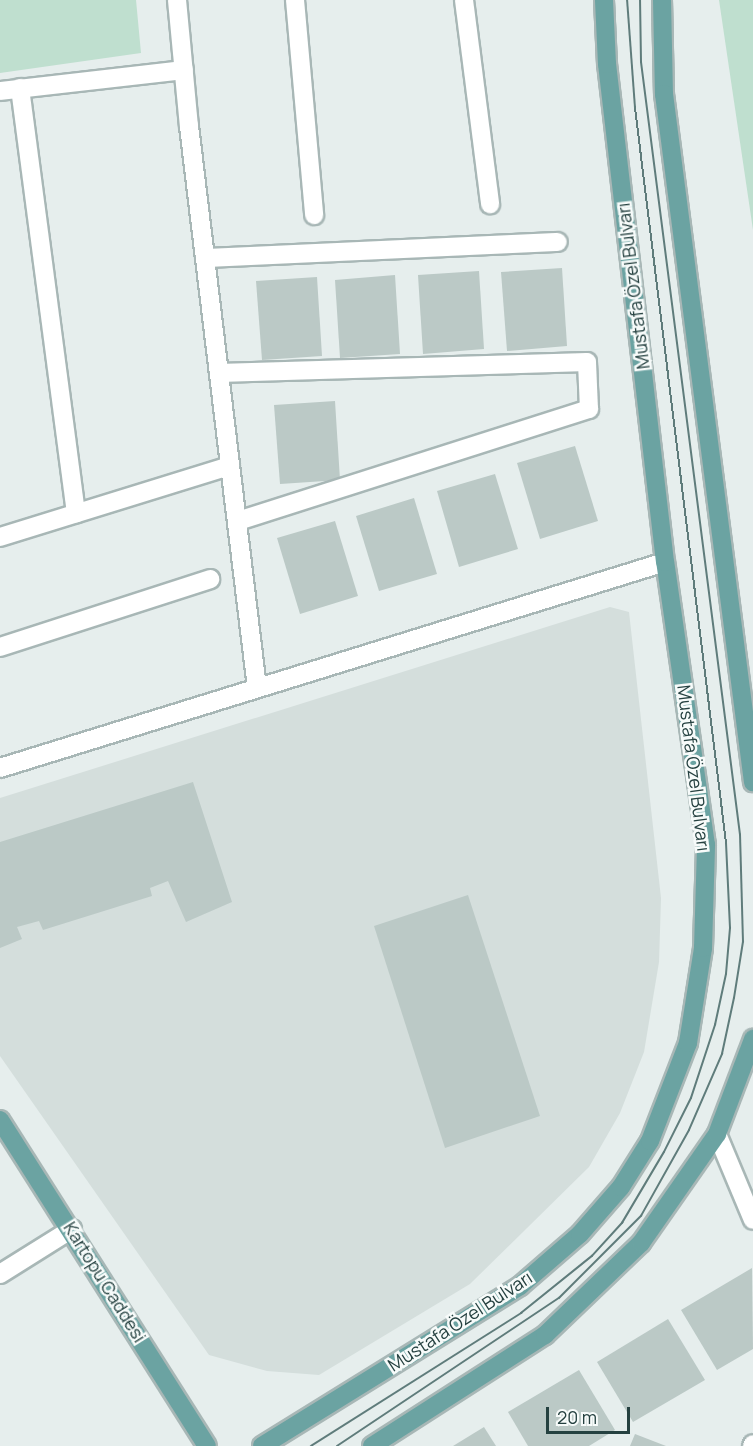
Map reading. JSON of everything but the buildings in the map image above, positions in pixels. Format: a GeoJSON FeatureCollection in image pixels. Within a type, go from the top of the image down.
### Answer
{"type":"FeatureCollection","features":[{"type":"Feature","properties":{"kind":"main road","name":"Mustafa Özel Bulvarı"},"geometry":{"type":"LineString","coordinates":[[262,1446],[520,1286],[580,1234],[621,1187],[650,1141],[688,1043],[703,948],[706,845],[665,562],[607,64],[604,0]]}},
{"type":"Feature","properties":{"kind":"main road"},"geometry":{"type":"LineString","coordinates":[[662,0],[664,94],[711,480],[753,782]]}},
{"type":"Feature","properties":{"kind":"main road"},"geometry":{"type":"LineString","coordinates":[[375,1444],[545,1335],[641,1243],[717,1134],[753,1039]]}},
{"type":"Feature","properties":{"kind":"main road","name":"Kartopu Caddesi"},"geometry":{"type":"LineString","coordinates":[[0,1120],[72,1229],[207,1446]]}},
{"type":"Feature","properties":{"kind":"street"},"geometry":{"type":"LineString","coordinates":[[177,0],[205,258],[257,688]]}},
{"type":"Feature","properties":{"kind":"street"},"geometry":{"type":"LineString","coordinates":[[295,0],[314,215]]}},
{"type":"Feature","properties":{"kind":"street"},"geometry":{"type":"LineString","coordinates":[[465,0],[490,204]]}},
{"type":"Feature","properties":{"kind":"street"},"geometry":{"type":"LineString","coordinates":[[0,91],[184,70]]}},
{"type":"Feature","properties":{"kind":"street"},"geometry":{"type":"LineString","coordinates":[[20,88],[76,513]]}},
{"type":"Feature","properties":{"kind":"street"},"geometry":{"type":"LineString","coordinates":[[205,258],[558,242]]}},
{"type":"Feature","properties":{"kind":"street"},"geometry":{"type":"LineString","coordinates":[[219,374],[587,362],[590,409],[237,521]]}},
{"type":"Feature","properties":{"kind":"street"},"geometry":{"type":"LineString","coordinates":[[0,537],[230,466]]}},
{"type":"Feature","properties":{"kind":"street"},"geometry":{"type":"LineString","coordinates":[[0,768],[665,562]]}},
{"type":"Feature","properties":{"kind":"street"},"geometry":{"type":"LineString","coordinates":[[0,647],[210,579]]}},
{"type":"Feature","properties":{"kind":"street"},"geometry":{"type":"LineString","coordinates":[[717,1134],[753,1220]]}},
{"type":"Feature","properties":{"kind":"street"},"geometry":{"type":"LineString","coordinates":[[0,1274],[72,1229]]}},
{"type":"Feature","properties":{"kind":"shaded area"},"geometry":{"type":"Polygon","coordinates":[[[610,607],[629,612],[661,898],[659,962],[644,1052],[620,1113],[589,1167],[470,1284],[319,1375],[267,1371],[209,1355],[0,1056],[0,798],[610,607]]]}},
{"type":"Feature","properties":{"kind":"green space"},"geometry":{"type":"Polygon","coordinates":[[[0,0],[136,0],[141,53],[0,73],[0,0]]]}},
{"type":"Feature","properties":{"kind":"green space"},"geometry":{"type":"Polygon","coordinates":[[[719,0],[753,0],[753,230],[719,0]]]}},
{"type":"Feature","properties":{"kind":"tram line"},"geometry":{"type":"LineString","coordinates":[[311,1446],[521,1313],[592,1256],[622,1223],[664,1152],[691,1098],[715,1025],[726,974],[730,928],[726,843],[635,108],[627,0]]}},
{"type":"Feature","properties":{"kind":"tram line"},"geometry":{"type":"LineString","coordinates":[[337,1446],[559,1298],[641,1216],[689,1130],[722,1054],[734,998],[743,942],[740,835],[641,62],[640,0]]}}]}
